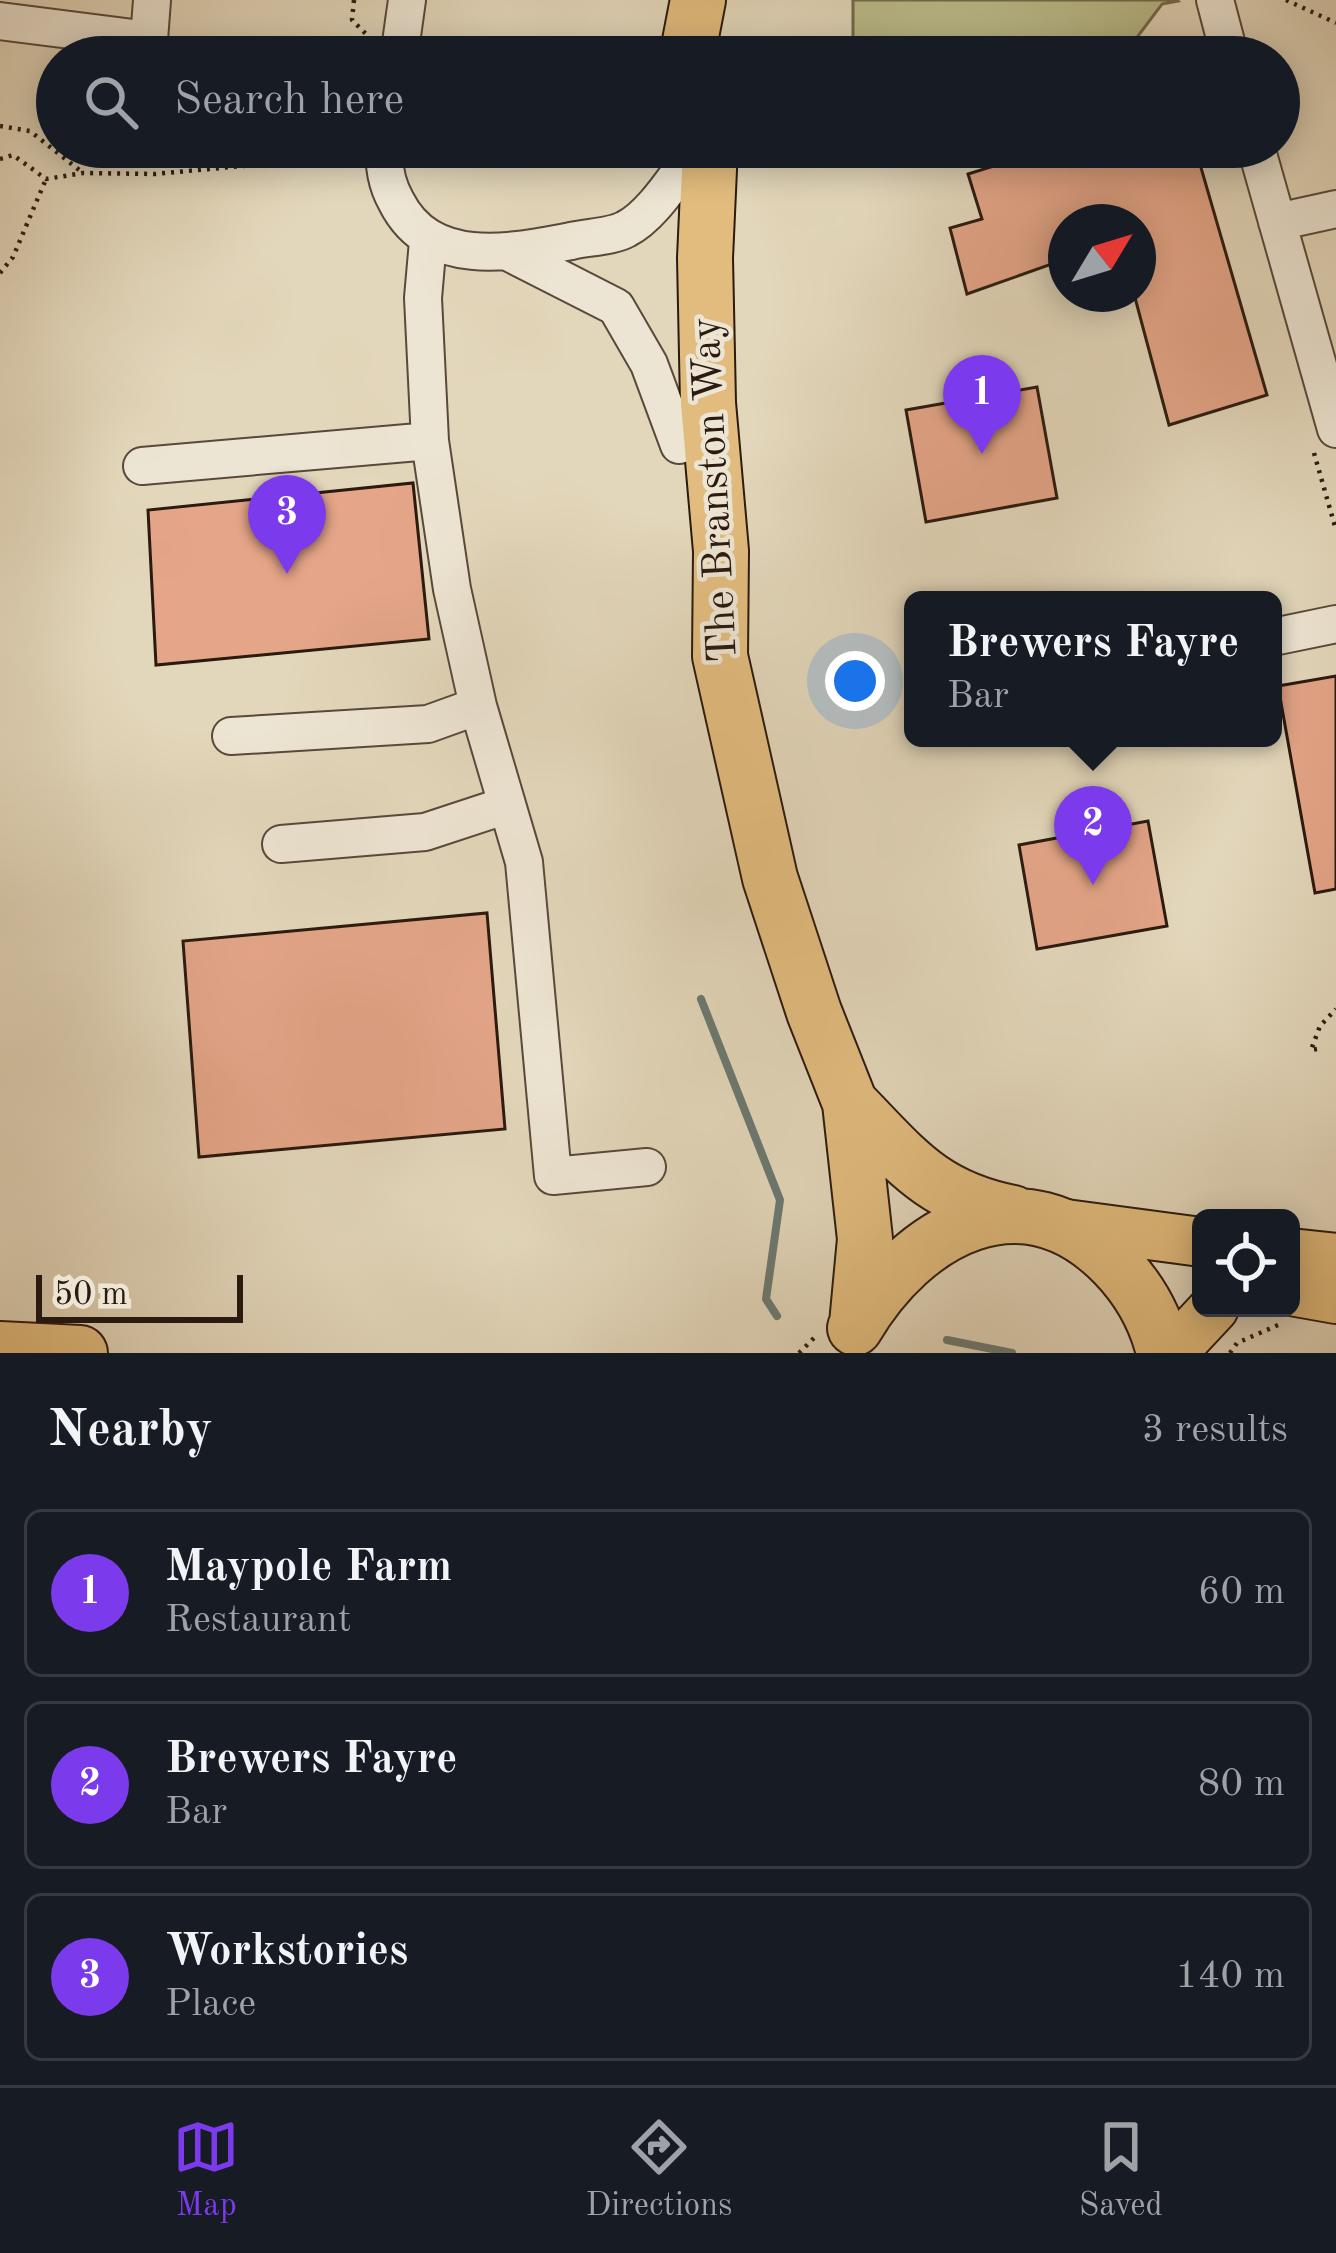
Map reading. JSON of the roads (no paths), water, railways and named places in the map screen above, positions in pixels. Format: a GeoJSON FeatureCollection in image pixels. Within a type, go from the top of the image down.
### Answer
{"type":"FeatureCollection","features":[{"type":"Feature","properties":{"kind":"highway"},"geometry":{"type":"LineString","coordinates":[[691,36],[698,0]]}},
{"type":"Feature","properties":{"kind":"highway"},"geometry":{"type":"LineString","coordinates":[[712,0],[712,36]]}},
{"type":"Feature","properties":{"kind":"highway"},"geometry":{"type":"LineString","coordinates":[[687,168],[674,273],[683,549],[720,656]]}},
{"type":"Feature","properties":{"kind":"highway","name":"The Branston Way"},"geometry":{"type":"LineString","coordinates":[[691,168],[705,258],[708,403],[721,551],[720,656],[770,878],[850,1103],[865,1239],[848,1342]]}},
{"type":"Feature","properties":{"kind":"highway","name":"The Branston Way"},"geometry":{"type":"LineString","coordinates":[[850,1103],[926,1180],[969,1201],[1041,1219],[1082,1237],[1123,1272],[1168,1353]]}},
{"type":"Feature","properties":{"kind":"highway"},"geometry":{"type":"LineString","coordinates":[[848,1342],[910,1262],[950,1231],[992,1216],[1041,1219]]}},
{"type":"Feature","properties":{"kind":"highway"},"geometry":{"type":"LineString","coordinates":[[0,1349],[80,1353]]}},
{"type":"Feature","properties":{"kind":"main road"},"geometry":{"type":"LineString","coordinates":[[1041,1219],[1192,1242]]}},
{"type":"Feature","properties":{"kind":"main road"},"geometry":{"type":"LineString","coordinates":[[1300,1253],[1336,1258]]}},
{"type":"Feature","properties":{"kind":"main road"},"geometry":{"type":"LineString","coordinates":[[1300,1293],[1336,1299]]}},
{"type":"Feature","properties":{"kind":"main road"},"geometry":{"type":"LineString","coordinates":[[1168,1353],[1226,1326]]}},
{"type":"Feature","properties":{"kind":"street"},"geometry":{"type":"LineString","coordinates":[[149,36],[152,0]]}},
{"type":"Feature","properties":{"kind":"street"},"geometry":{"type":"LineString","coordinates":[[1215,0],[1224,36]]}},
{"type":"Feature","properties":{"kind":"street"},"geometry":{"type":"LineString","coordinates":[[389,36],[400,1]]}},
{"type":"Feature","properties":{"kind":"street"},"geometry":{"type":"LineString","coordinates":[[0,21],[118,36]]}},
{"type":"Feature","properties":{"kind":"street"},"geometry":{"type":"LineString","coordinates":[[387,168],[389,189],[405,219],[428,242],[510,253],[626,230],[663,195],[681,168]]}},
{"type":"Feature","properties":{"kind":"street"},"geometry":{"type":"LineString","coordinates":[[1262,168],[1336,429]]}},
{"type":"Feature","properties":{"kind":"street"},"geometry":{"type":"LineString","coordinates":[[1277,222],[1336,209]]}},
{"type":"Feature","properties":{"kind":"street"},"geometry":{"type":"LineString","coordinates":[[428,242],[423,298],[430,441],[452,589],[478,706],[524,862],[553,1176],[647,1168]]}},
{"type":"Feature","properties":{"kind":"street"},"geometry":{"type":"LineString","coordinates":[[510,253],[616,307],[649,364],[679,446]]}},
{"type":"Feature","properties":{"kind":"street"},"geometry":{"type":"LineString","coordinates":[[142,466],[430,441]]}},
{"type":"Feature","properties":{"kind":"street"},"geometry":{"type":"LineString","coordinates":[[1282,635],[1336,624]]}},
{"type":"Feature","properties":{"kind":"street"},"geometry":{"type":"LineString","coordinates":[[232,736],[428,724],[478,706]]}},
{"type":"Feature","properties":{"kind":"street"},"geometry":{"type":"LineString","coordinates":[[281,844],[425,832],[507,806]]}},
{"type":"Feature","properties":{"kind":"waterway"},"geometry":{"type":"LineString","coordinates":[[701,999],[780,1200],[766,1299],[777,1316]]}},
{"type":"Feature","properties":{"kind":"waterway"},"geometry":{"type":"LineString","coordinates":[[947,1340],[1012,1353]]}},
{"type":"Feature","properties":{"kind":"place","name":"Maypole Farm"},"geometry":{"type":"Point","coordinates":[982,454]}},
{"type":"Feature","properties":{"kind":"place","name":"Workstories"},"geometry":{"type":"Point","coordinates":[287,574]}},
{"type":"Feature","properties":{"kind":"place","name":"Brewers Fayre"},"geometry":{"type":"Point","coordinates":[1093,885]}}]}
